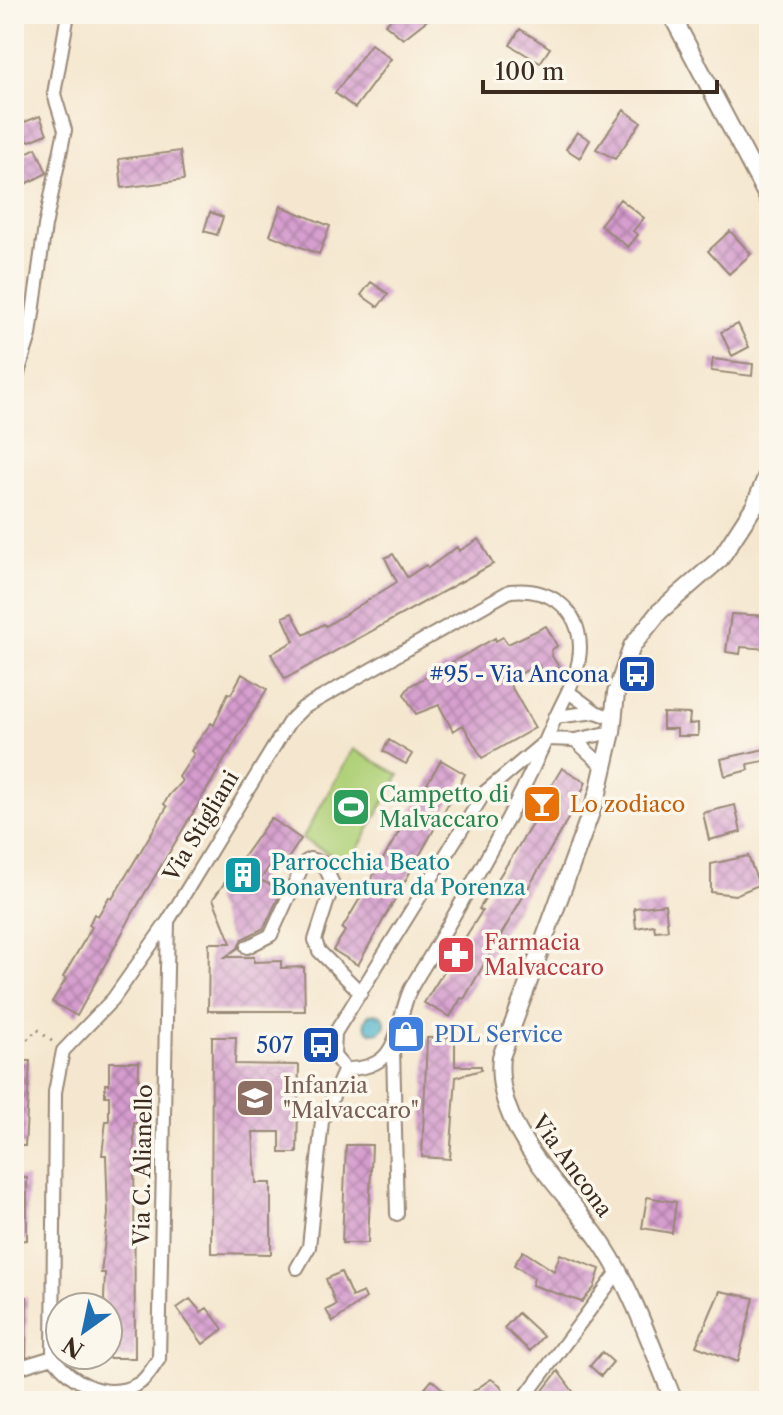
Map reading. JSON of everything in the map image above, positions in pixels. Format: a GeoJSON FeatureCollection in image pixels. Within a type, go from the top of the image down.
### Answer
{"type":"FeatureCollection","features":[{"type":"Feature","properties":{"kind":"street"},"geometry":{"type":"LineString","coordinates":[[14,386],[30,335],[45,226],[65,130],[54,94],[68,14]]}},
{"type":"Feature","properties":{"kind":"street"},"geometry":{"type":"LineString","coordinates":[[671,14],[769,200]]}},
{"type":"Feature","properties":{"kind":"street"},"geometry":{"type":"LineString","coordinates":[[393,1048],[366,1069],[345,1069],[334,1056],[335,1033],[492,785],[523,763],[547,739],[575,740],[607,721],[632,646],[659,612],[720,559],[755,505],[769,470]]}},
{"type":"Feature","properties":{"kind":"street","name":"Via Stigliani"},"geometry":{"type":"LineString","coordinates":[[63,1051],[113,999],[168,921],[289,722],[303,708],[477,606],[510,591],[528,589],[549,594],[566,608],[575,624],[580,647],[570,693],[555,717],[536,769],[410,991],[393,1048],[397,1214]]}},
{"type":"Feature","properties":{"kind":"street"},"geometry":{"type":"LineString","coordinates":[[570,693],[607,721]]}},
{"type":"Feature","properties":{"kind":"street"},"geometry":{"type":"LineString","coordinates":[[555,717],[607,721]]}},
{"type":"Feature","properties":{"kind":"street","name":"Via Ancona"},"geometry":{"type":"LineString","coordinates":[[607,721],[604,767],[598,793],[501,1057],[498,1082],[510,1118],[606,1250],[674,1401]]}},
{"type":"Feature","properties":{"kind":"street"},"geometry":{"type":"LineString","coordinates":[[575,740],[604,767]]}},
{"type":"Feature","properties":{"kind":"street"},"geometry":{"type":"LineString","coordinates":[[492,785],[515,802]]}},
{"type":"Feature","properties":{"kind":"street"},"geometry":{"type":"LineString","coordinates":[[247,947],[271,935],[304,863],[310,859],[323,863],[333,884],[315,940],[319,951],[361,993]]}},
{"type":"Feature","properties":{"kind":"street","name":"Via C. Alianello"},"geometry":{"type":"LineString","coordinates":[[63,1371],[67,1376],[92,1388],[121,1390],[140,1384],[159,1359],[168,921]]}},
{"type":"Feature","properties":{"kind":"street"},"geometry":{"type":"LineString","coordinates":[[53,1291],[55,1092],[63,1051]]}},
{"type":"Feature","properties":{"kind":"street"},"geometry":{"type":"LineString","coordinates":[[297,1268],[309,1247],[322,1121],[345,1069]]}},
{"type":"Feature","properties":{"kind":"street"},"geometry":{"type":"LineString","coordinates":[[522,1401],[618,1272]]}},
{"type":"Feature","properties":{"kind":"street"},"geometry":{"type":"LineString","coordinates":[[14,1369],[44,1360]]}},
{"type":"Feature","properties":{"kind":"path"},"geometry":{"type":"LineString","coordinates":[[14,1029],[29,1039],[37,1029],[63,1051]]}},
{"type":"Feature","properties":{"kind":"green space","name":"Campetto di Malvaccaro"},"geometry":{"type":"Polygon","coordinates":[[[353,749],[399,775],[349,865],[302,839],[353,749]]]}},
{"type":"Feature","properties":{"kind":"water"},"geometry":{"type":"Polygon","coordinates":[[[375,1013],[382,1016],[385,1023],[382,1030],[375,1033],[368,1030],[365,1023],[368,1016],[375,1013]]]}},
{"type":"Feature","properties":{"kind":"building"},"geometry":{"type":"Polygon","coordinates":[[[397,14],[435,14],[403,39],[385,24],[397,14]]]}},
{"type":"Feature","properties":{"kind":"building"},"geometry":{"type":"Polygon","coordinates":[[[520,29],[550,48],[540,63],[510,45],[520,29]]]}},
{"type":"Feature","properties":{"kind":"building"},"geometry":{"type":"Polygon","coordinates":[[[371,44],[391,59],[355,108],[335,93],[371,44]]]}},
{"type":"Feature","properties":{"kind":"building"},"geometry":{"type":"Polygon","coordinates":[[[624,110],[641,122],[615,159],[596,149],[624,110]]]}},
{"type":"Feature","properties":{"kind":"building"},"geometry":{"type":"Polygon","coordinates":[[[40,116],[47,134],[30,141],[18,136],[14,126],[40,116]]]}},
{"type":"Feature","properties":{"kind":"building"},"geometry":{"type":"Polygon","coordinates":[[[577,132],[590,140],[580,158],[566,149],[577,132]]]}},
{"type":"Feature","properties":{"kind":"building"},"geometry":{"type":"Polygon","coordinates":[[[36,148],[47,173],[14,190],[14,159],[36,148]]]}},
{"type":"Feature","properties":{"kind":"building"},"geometry":{"type":"Polygon","coordinates":[[[180,151],[184,180],[122,188],[119,159],[180,151]]]}},
{"type":"Feature","properties":{"kind":"building"},"geometry":{"type":"Polygon","coordinates":[[[620,199],[644,218],[633,231],[638,235],[628,247],[600,225],[620,199]]]}},
{"type":"Feature","properties":{"kind":"building"},"geometry":{"type":"Polygon","coordinates":[[[281,206],[330,226],[319,254],[270,235],[281,206]]]}},
{"type":"Feature","properties":{"kind":"building"},"geometry":{"type":"Polygon","coordinates":[[[210,212],[223,217],[217,235],[204,231],[210,212]]]}},
{"type":"Feature","properties":{"kind":"building"},"geometry":{"type":"Polygon","coordinates":[[[730,231],[751,254],[729,274],[708,251],[730,231]]]}},
{"type":"Feature","properties":{"kind":"building"},"geometry":{"type":"Polygon","coordinates":[[[371,282],[388,294],[378,307],[361,295],[371,282]]]}},
{"type":"Feature","properties":{"kind":"building"},"geometry":{"type":"Polygon","coordinates":[[[738,324],[749,347],[732,356],[721,332],[738,324]]]}},
{"type":"Feature","properties":{"kind":"building"},"geometry":{"type":"Polygon","coordinates":[[[713,359],[753,364],[752,376],[711,371],[713,359]]]}},
{"type":"Feature","properties":{"kind":"building"},"geometry":{"type":"Polygon","coordinates":[[[479,539],[493,564],[285,679],[271,654],[294,641],[283,617],[292,613],[304,635],[324,624],[326,626],[397,582],[385,558],[393,554],[407,577],[426,565],[428,568],[457,547],[459,551],[479,539]]]}},
{"type":"Feature","properties":{"kind":"building"},"geometry":{"type":"Polygon","coordinates":[[[731,614],[769,616],[769,649],[741,647],[740,654],[726,652],[731,614]]]}},
{"type":"Feature","properties":{"kind":"building"},"geometry":{"type":"Polygon","coordinates":[[[546,626],[557,646],[551,650],[552,656],[563,674],[548,683],[538,664],[508,681],[535,728],[482,758],[463,725],[453,731],[439,705],[416,714],[404,694],[410,686],[495,638],[496,641],[503,637],[508,644],[546,626]]]}},
{"type":"Feature","properties":{"kind":"building"},"geometry":{"type":"Polygon","coordinates":[[[242,674],[267,689],[133,913],[77,1016],[52,1002],[66,979],[63,977],[92,927],[89,925],[94,914],[98,916],[109,897],[112,899],[167,807],[164,804],[169,795],[182,781],[179,777],[194,754],[191,751],[211,723],[214,725],[228,693],[231,694],[242,674]]]}},
{"type":"Feature","properties":{"kind":"building"},"geometry":{"type":"Polygon","coordinates":[[[663,713],[690,714],[689,724],[698,723],[698,736],[677,736],[677,729],[663,729],[663,713]]]}},
{"type":"Feature","properties":{"kind":"building"},"geometry":{"type":"Polygon","coordinates":[[[389,740],[412,754],[406,764],[383,751],[389,740]]]}},
{"type":"Feature","properties":{"kind":"building"},"geometry":{"type":"Polygon","coordinates":[[[769,748],[769,760],[748,764],[749,770],[725,776],[721,759],[769,748]]]}},
{"type":"Feature","properties":{"kind":"building"},"geometry":{"type":"Polygon","coordinates":[[[441,760],[465,774],[358,965],[333,950],[345,931],[342,929],[441,760]]]}},
{"type":"Feature","properties":{"kind":"building"},"geometry":{"type":"Polygon","coordinates":[[[562,768],[586,782],[577,803],[464,999],[461,998],[450,1017],[424,1003],[482,911],[479,909],[536,818],[533,816],[562,768]]]}},
{"type":"Feature","properties":{"kind":"building"},"geometry":{"type":"Polygon","coordinates":[[[735,805],[741,832],[709,840],[703,813],[735,805]]]}},
{"type":"Feature","properties":{"kind":"building"},"geometry":{"type":"Polygon","coordinates":[[[271,818],[301,839],[287,860],[278,854],[260,880],[282,890],[264,928],[242,939],[238,948],[225,957],[254,957],[254,962],[281,961],[281,968],[304,967],[305,1011],[208,1011],[209,943],[231,943],[213,899],[271,818]]]}},
{"type":"Feature","properties":{"kind":"building"},"geometry":{"type":"Polygon","coordinates":[[[748,856],[759,885],[735,895],[711,892],[711,864],[748,856]]]}},
{"type":"Feature","properties":{"kind":"building"},"geometry":{"type":"Polygon","coordinates":[[[665,904],[668,930],[655,931],[654,925],[636,928],[634,908],[665,904]]]}},
{"type":"Feature","properties":{"kind":"building"},"geometry":{"type":"Polygon","coordinates":[[[212,1037],[236,1037],[235,1064],[299,1065],[297,1153],[280,1153],[280,1132],[253,1132],[256,1183],[271,1183],[271,1254],[211,1253],[212,1037]]]}},
{"type":"Feature","properties":{"kind":"building"},"geometry":{"type":"Polygon","coordinates":[[[455,1037],[455,1066],[481,1066],[481,1070],[456,1077],[450,1159],[422,1157],[427,1038],[455,1037]]]}},
{"type":"Feature","properties":{"kind":"building"},"geometry":{"type":"Polygon","coordinates":[[[14,1061],[30,1061],[25,1146],[14,1146],[14,1061]]]}},
{"type":"Feature","properties":{"kind":"building"},"geometry":{"type":"Polygon","coordinates":[[[109,1062],[139,1062],[138,1123],[134,1123],[135,1358],[124,1358],[124,1291],[104,1291],[105,1273],[101,1273],[108,1214],[106,1155],[102,1155],[106,1121],[109,1121],[109,1096],[105,1096],[105,1084],[109,1084],[109,1062]]]}},
{"type":"Feature","properties":{"kind":"building"},"geometry":{"type":"Polygon","coordinates":[[[346,1145],[372,1145],[368,1243],[342,1243],[346,1145]]]}},
{"type":"Feature","properties":{"kind":"building"},"geometry":{"type":"Polygon","coordinates":[[[14,1178],[27,1178],[27,1240],[14,1241],[14,1178]]]}},
{"type":"Feature","properties":{"kind":"building"},"geometry":{"type":"Polygon","coordinates":[[[647,1197],[676,1202],[672,1233],[642,1228],[647,1197]]]}},
{"type":"Feature","properties":{"kind":"building"},"geometry":{"type":"Polygon","coordinates":[[[523,1251],[554,1271],[560,1254],[600,1269],[594,1288],[582,1302],[532,1285],[534,1278],[514,1265],[523,1251]]]}},
{"type":"Feature","properties":{"kind":"building"},"geometry":{"type":"Polygon","coordinates":[[[341,1272],[352,1297],[363,1292],[366,1298],[333,1322],[326,1310],[336,1305],[326,1279],[341,1272]]]}},
{"type":"Feature","properties":{"kind":"building"},"geometry":{"type":"Polygon","coordinates":[[[720,1291],[754,1298],[738,1362],[696,1346],[720,1291]]]}},
{"type":"Feature","properties":{"kind":"building"},"geometry":{"type":"Polygon","coordinates":[[[14,1297],[27,1297],[26,1356],[22,1357],[14,1357],[14,1297]]]}},
{"type":"Feature","properties":{"kind":"building"},"geometry":{"type":"Polygon","coordinates":[[[190,1299],[201,1312],[207,1308],[223,1329],[203,1344],[177,1308],[190,1299]]]}},
{"type":"Feature","properties":{"kind":"building"},"geometry":{"type":"Polygon","coordinates":[[[518,1313],[543,1336],[530,1351],[504,1328],[518,1313]]]}},
{"type":"Feature","properties":{"kind":"building"},"geometry":{"type":"Polygon","coordinates":[[[602,1352],[613,1362],[601,1376],[590,1366],[602,1352]]]}},
{"type":"Feature","properties":{"kind":"building"},"geometry":{"type":"Polygon","coordinates":[[[558,1371],[580,1401],[535,1401],[558,1371]]]}},
{"type":"Feature","properties":{"kind":"building"},"geometry":{"type":"Polygon","coordinates":[[[491,1379],[500,1385],[508,1401],[459,1401],[491,1379]]]}},
{"type":"Feature","properties":{"kind":"building"},"geometry":{"type":"Polygon","coordinates":[[[432,1380],[457,1401],[429,1401],[420,1394],[432,1380]]]}},
{"type":"Feature","properties":{"kind":"place","name":"#95 - Via Ancona"},"geometry":{"type":"Point","coordinates":[637,674]}},
{"type":"Feature","properties":{"kind":"place","name":"Lo zodiaco"},"geometry":{"type":"Point","coordinates":[542,804]}},
{"type":"Feature","properties":{"kind":"place","name":"Campetto di Malvaccaro"},"geometry":{"type":"Point","coordinates":[351,807]}},
{"type":"Feature","properties":{"kind":"place","name":"Parrocchia Beato Bonaventura da Porenza"},"geometry":{"type":"Point","coordinates":[243,875]}},
{"type":"Feature","properties":{"kind":"place","name":"Farmacia Malvaccaro"},"geometry":{"type":"Point","coordinates":[456,955]}},
{"type":"Feature","properties":{"kind":"place","name":"PDL Service"},"geometry":{"type":"Point","coordinates":[406,1034]}},
{"type":"Feature","properties":{"kind":"place","name":"507"},"geometry":{"type":"Point","coordinates":[321,1045]}},
{"type":"Feature","properties":{"kind":"place","name":"Infanzia \"Malvaccaro\""},"geometry":{"type":"Point","coordinates":[255,1098]}}]}
